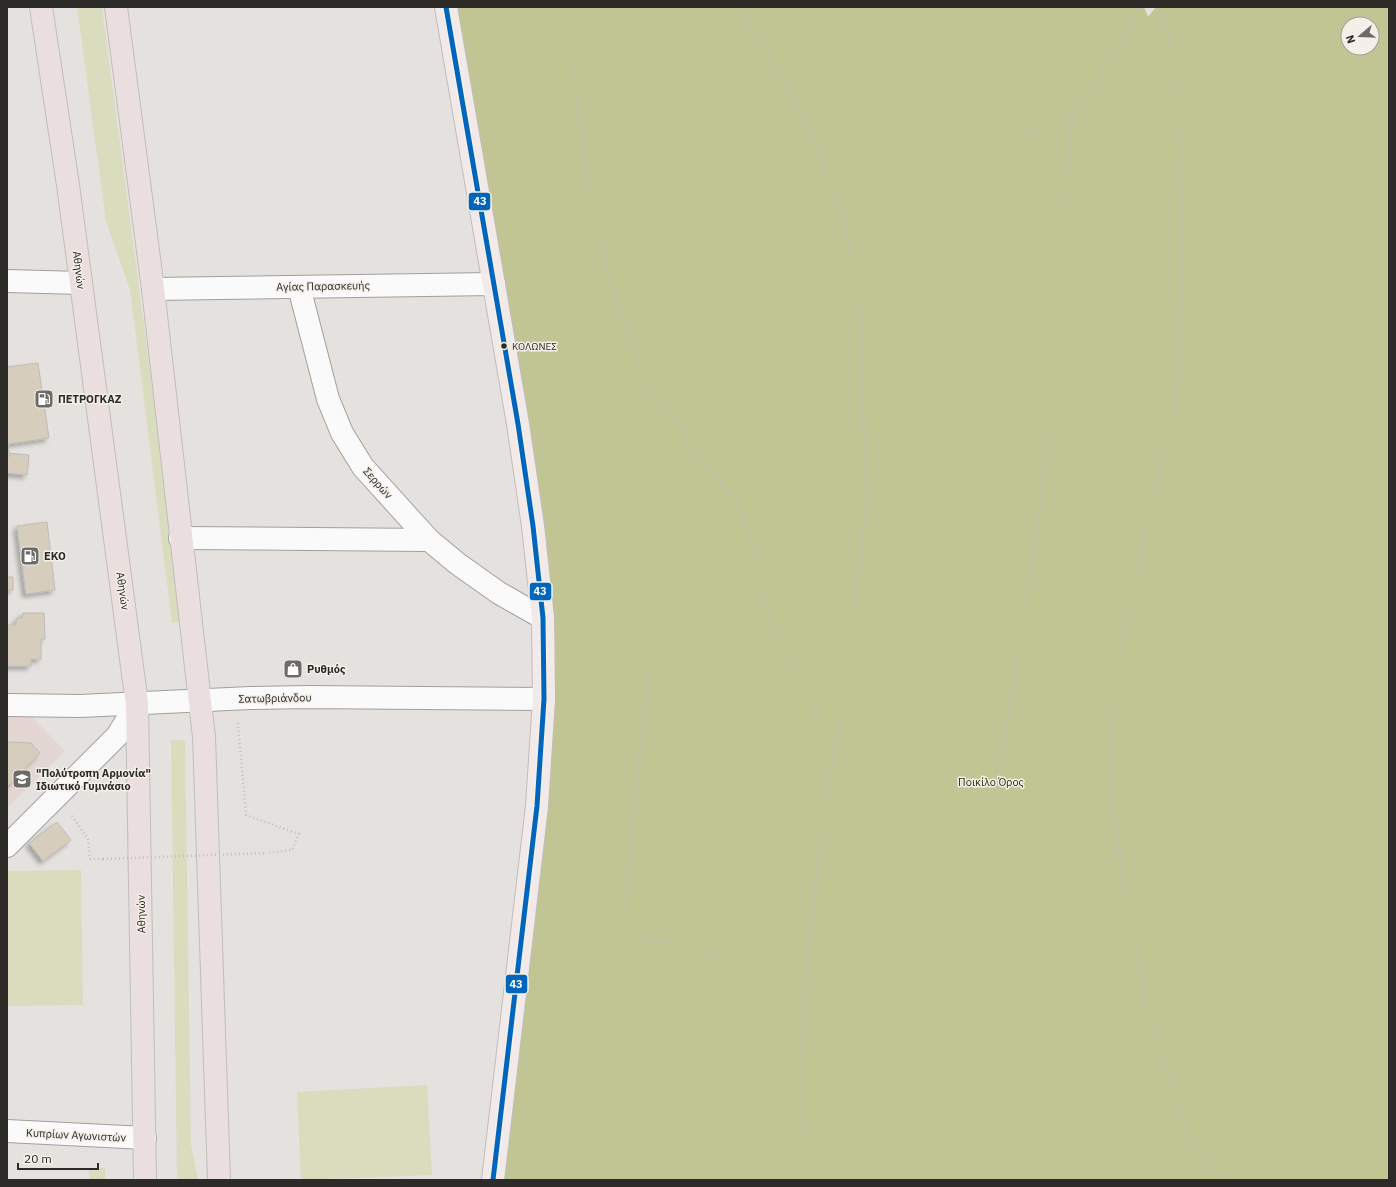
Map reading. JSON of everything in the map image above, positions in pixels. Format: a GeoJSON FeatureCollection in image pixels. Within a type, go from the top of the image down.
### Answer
{"type":"FeatureCollection","features":[{"type":"Feature","properties":{"kind":"highway","name":"Αθηνών"},"geometry":{"type":"LineString","coordinates":[[41,7],[81,283],[137,704],[145,1180]]}},
{"type":"Feature","properties":{"kind":"highway"},"geometry":{"type":"LineString","coordinates":[[116,7],[153,289],[180,538],[201,700],[205,744],[219,1180]]}},
{"type":"Feature","properties":{"kind":"main road"},"geometry":{"type":"LineString","coordinates":[[446,7],[522,448],[533,526],[542,618],[544,698],[537,806],[493,1180]]}},
{"type":"Feature","properties":{"kind":"street"},"geometry":{"type":"LineString","coordinates":[[7,281],[81,283]]}},
{"type":"Feature","properties":{"kind":"street","name":"Αγίας Παρασκευής"},"geometry":{"type":"LineString","coordinates":[[153,289],[494,284]]}},
{"type":"Feature","properties":{"kind":"street","name":"Σερρών"},"geometry":{"type":"LineString","coordinates":[[299,287],[328,399],[342,432],[363,467],[429,540],[478,580],[542,618]]}},
{"type":"Feature","properties":{"kind":"street"},"geometry":{"type":"LineString","coordinates":[[180,538],[429,540]]}},
{"type":"Feature","properties":{"kind":"street","name":"Σατωβριάνδου"},"geometry":{"type":"LineString","coordinates":[[7,704],[80,706],[236,698],[544,698]]}},
{"type":"Feature","properties":{"kind":"street"},"geometry":{"type":"LineString","coordinates":[[7,846],[117,736],[137,704]]}},
{"type":"Feature","properties":{"kind":"street","name":"Κυπρίων Αγωνιστών"},"geometry":{"type":"LineString","coordinates":[[7,1131],[145,1138]]}},
{"type":"Feature","properties":{"kind":"path"},"geometry":{"type":"LineString","coordinates":[[567,7],[571,56],[589,190],[611,287],[648,383],[739,507],[757,556],[769,626],[806,685],[821,726],[826,800]]}},
{"type":"Feature","properties":{"kind":"path"},"geometry":{"type":"LineString","coordinates":[[739,7],[786,85],[813,139],[843,219],[861,308],[862,395],[867,502],[839,733],[826,800],[806,963],[800,1062],[807,1180]]}},
{"type":"Feature","properties":{"kind":"path"},"geometry":{"type":"LineString","coordinates":[[995,806],[1038,516],[1072,120],[1143,7]]}},
{"type":"Feature","properties":{"kind":"path"},"geometry":{"type":"LineString","coordinates":[[1160,7],[1177,67],[1182,200],[1181,373],[1109,695],[1114,822],[1143,993],[1192,1144],[1220,1180]]}},
{"type":"Feature","properties":{"kind":"path"},"geometry":{"type":"LineString","coordinates":[[1019,139],[1034,128],[1072,120]]}},
{"type":"Feature","properties":{"kind":"path"},"geometry":{"type":"LineString","coordinates":[[662,402],[652,632],[622,932],[715,957]]}},
{"type":"Feature","properties":{"kind":"path"},"geometry":{"type":"LineString","coordinates":[[54,800],[73,817],[88,839],[90,859],[267,853],[292,850],[299,834],[246,815],[236,698]]}},
{"type":"Feature","properties":{"kind":"shaded area","name":"\"Πολύτροπη Αρμονία\" Ιδιωτικό Γυμνάσιο"},"geometry":{"type":"Polygon","coordinates":[[[29,714],[65,751],[7,808],[7,717],[29,714]]]}},
{"type":"Feature","properties":{"kind":"green space"},"geometry":{"type":"Polygon","coordinates":[[[77,7],[102,7],[183,622],[172,623],[130,290],[106,221],[77,7]]]}},
{"type":"Feature","properties":{"kind":"green space","name":"Ποικίλο Όρος"},"geometry":{"type":"Polygon","coordinates":[[[446,7],[1144,7],[1148,17],[1156,7],[1389,7],[1389,1180],[493,1180],[543,618],[446,7]]]}},
{"type":"Feature","properties":{"kind":"green space"},"geometry":{"type":"Polygon","coordinates":[[[171,740],[185,740],[191,1145],[198,1180],[177,1180],[171,740]]]}},
{"type":"Feature","properties":{"kind":"green space"},"geometry":{"type":"Polygon","coordinates":[[[81,870],[83,1005],[7,1006],[7,871],[81,870]]]}},
{"type":"Feature","properties":{"kind":"green space"},"geometry":{"type":"Polygon","coordinates":[[[427,1085],[432,1175],[301,1180],[297,1092],[427,1085]]]}},
{"type":"Feature","properties":{"kind":"green space"},"geometry":{"type":"Polygon","coordinates":[[[105,1168],[105,1180],[89,1180],[89,1169],[105,1168]]]}},
{"type":"Feature","properties":{"kind":"building"},"geometry":{"type":"Polygon","coordinates":[[[38,363],[49,438],[8,444],[10,456],[7,456],[7,367],[38,363]]]}},
{"type":"Feature","properties":{"kind":"building"},"geometry":{"type":"Polygon","coordinates":[[[7,453],[29,455],[27,475],[7,473],[7,453]]]}},
{"type":"Feature","properties":{"kind":"building"},"geometry":{"type":"Polygon","coordinates":[[[47,522],[55,590],[26,594],[17,526],[47,522]]]}},
{"type":"Feature","properties":{"kind":"building"},"geometry":{"type":"Polygon","coordinates":[[[7,577],[13,577],[13,590],[7,590],[7,577]]]}},
{"type":"Feature","properties":{"kind":"building"},"geometry":{"type":"Polygon","coordinates":[[[23,613],[44,613],[45,639],[41,639],[41,659],[31,659],[31,666],[7,666],[7,625],[16,625],[17,618],[22,618],[23,613]]]}},
{"type":"Feature","properties":{"kind":"building"},"geometry":{"type":"Polygon","coordinates":[[[7,742],[31,743],[40,753],[7,787],[7,742]]]}},
{"type":"Feature","properties":{"kind":"building"},"geometry":{"type":"Polygon","coordinates":[[[57,822],[71,840],[43,861],[29,843],[57,822]]]}},
{"type":"Feature","properties":{"kind":"transit line","name":"43"},"geometry":{"type":"LineString","coordinates":[[446,7],[518,424],[533,526],[543,618],[544,699],[537,806],[493,1180]]}},
{"type":"Feature","properties":{"kind":"place","name":"ΚΟΛΩΝΕΣ"},"geometry":{"type":"Point","coordinates":[504,346]}},
{"type":"Feature","properties":{"kind":"place","name":"ΠΕΤΡΟΓΚΑΖ"},"geometry":{"type":"Point","coordinates":[44,399]}},
{"type":"Feature","properties":{"kind":"place","name":"EKO"},"geometry":{"type":"Point","coordinates":[30,556]}},
{"type":"Feature","properties":{"kind":"place","name":"Ρυθμός"},"geometry":{"type":"Point","coordinates":[293,669]}},
{"type":"Feature","properties":{"kind":"place","name":"\"Πολύτροπη Αρμονία\" Ιδιωτικό Γυμνάσιο"},"geometry":{"type":"Point","coordinates":[22,779]}}]}
